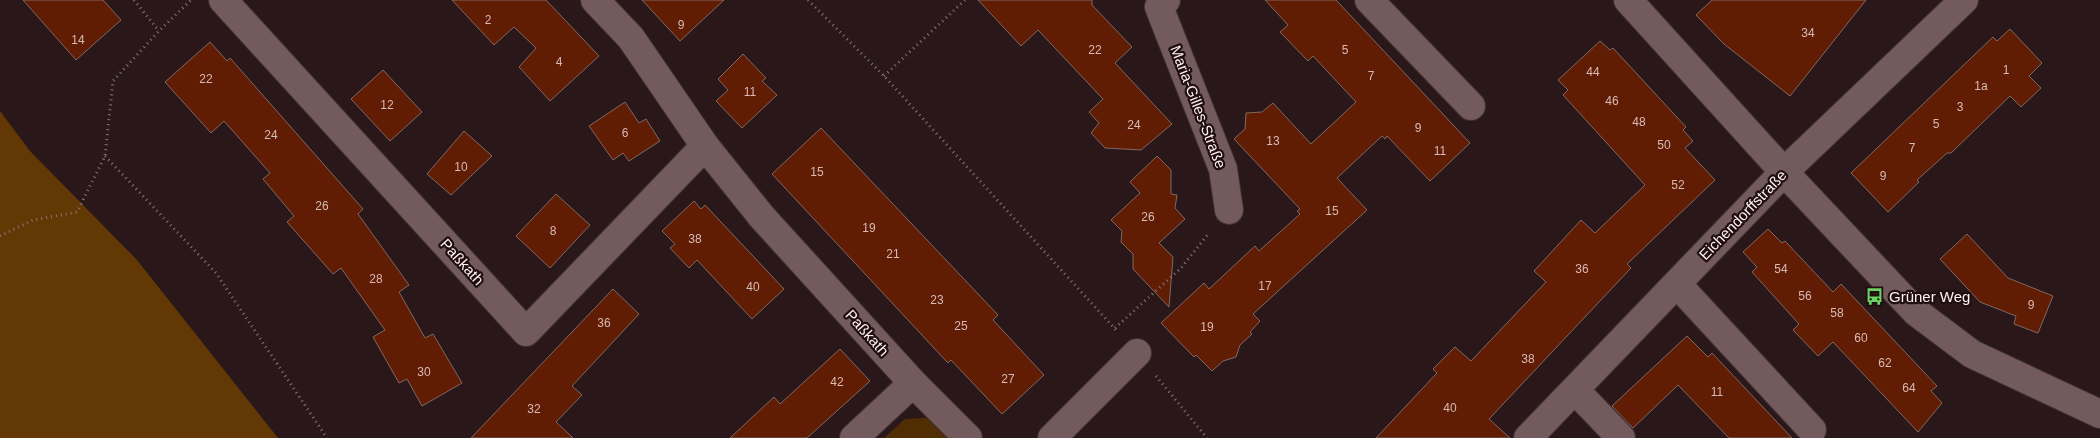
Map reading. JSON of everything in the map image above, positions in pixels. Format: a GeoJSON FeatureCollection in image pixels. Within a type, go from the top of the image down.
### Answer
{"type":"FeatureCollection","features":[{"type":"Feature","properties":{"kind":"street","name":"Paßkath"},"geometry":{"type":"LineString","coordinates":[[223,0],[526,332],[706,146]]}},
{"type":"Feature","properties":{"kind":"street","name":"Paßkath"},"geometry":{"type":"LineString","coordinates":[[595,0],[631,38],[706,146],[762,218],[913,383],[968,438]]}},
{"type":"Feature","properties":{"kind":"street"},"geometry":{"type":"LineString","coordinates":[[1369,0],[1470,106]]}},
{"type":"Feature","properties":{"kind":"street"},"geometry":{"type":"LineString","coordinates":[[1628,0],[1784,172],[1916,312],[1972,354],[2100,414]]}},
{"type":"Feature","properties":{"kind":"street","name":"Eichendorffstraße"},"geometry":{"type":"LineString","coordinates":[[1528,438],[1784,172],[1964,0]]}},
{"type":"Feature","properties":{"kind":"street","name":"Maria-Gilles-Straße"},"geometry":{"type":"LineString","coordinates":[[1159,2],[1222,169],[1229,210]]}},
{"type":"Feature","properties":{"kind":"street"},"geometry":{"type":"LineString","coordinates":[[1677,284],[1812,430]]}},
{"type":"Feature","properties":{"kind":"street"},"geometry":{"type":"LineString","coordinates":[[1052,438],[1138,353]]}},
{"type":"Feature","properties":{"kind":"street"},"geometry":{"type":"LineString","coordinates":[[854,438],[913,383]]}},
{"type":"Feature","properties":{"kind":"street"},"geometry":{"type":"LineString","coordinates":[[1575,390],[1621,438]]}},
{"type":"Feature","properties":{"kind":"path"},"geometry":{"type":"LineString","coordinates":[[134,0],[159,30]]}},
{"type":"Feature","properties":{"kind":"path"},"geometry":{"type":"LineString","coordinates":[[0,236],[33,220],[77,212],[105,156],[113,81],[159,30],[191,0]]}},
{"type":"Feature","properties":{"kind":"path"},"geometry":{"type":"LineString","coordinates":[[808,0],[884,76],[1138,353],[1207,438]]}},
{"type":"Feature","properties":{"kind":"path"},"geometry":{"type":"LineString","coordinates":[[884,76],[965,0]]}},
{"type":"Feature","properties":{"kind":"path"},"geometry":{"type":"LineString","coordinates":[[105,156],[216,273],[327,438]]}},
{"type":"Feature","properties":{"kind":"path"},"geometry":{"type":"LineString","coordinates":[[1115,328],[1181,268],[1229,210]]}},
{"type":"Feature","properties":{"kind":"shaded area"},"geometry":{"type":"Polygon","coordinates":[[[0,111],[30,151],[137,260],[278,438],[0,438],[0,111]]]}},
{"type":"Feature","properties":{"kind":"shaded area"},"geometry":{"type":"Polygon","coordinates":[[[935,417],[954,438],[884,438],[905,419],[935,417]]]}},
{"type":"Feature","properties":{"kind":"building"},"geometry":{"type":"Polygon","coordinates":[[[23,0],[103,0],[121,20],[76,60],[23,0]]]}},
{"type":"Feature","properties":{"kind":"building"},"geometry":{"type":"Polygon","coordinates":[[[452,0],[546,0],[599,56],[550,101],[519,67],[536,48],[514,27],[494,45],[452,0]]]}},
{"type":"Feature","properties":{"kind":"building"},"geometry":{"type":"Polygon","coordinates":[[[642,0],[724,0],[680,41],[642,0]]]}},
{"type":"Feature","properties":{"kind":"building"},"geometry":{"type":"Polygon","coordinates":[[[978,0],[1092,0],[1092,5],[1132,47],[1115,63],[1172,124],[1141,150],[1105,148],[1091,133],[1099,123],[1089,112],[1103,99],[1038,30],[1021,46],[978,0]]]}},
{"type":"Feature","properties":{"kind":"building"},"geometry":{"type":"Polygon","coordinates":[[[1265,0],[1336,0],[1470,143],[1430,181],[1387,136],[1385,139],[1382,136],[1337,178],[1367,210],[1253,314],[1260,321],[1250,332],[1252,334],[1240,345],[1236,357],[1223,361],[1212,371],[1196,355],[1194,357],[1161,323],[1204,283],[1209,289],[1255,246],[1259,251],[1300,214],[1297,211],[1300,209],[1234,139],[1245,129],[1246,113],[1262,112],[1273,103],[1311,144],[1356,102],[1313,56],[1308,61],[1280,32],[1288,25],[1265,0]]]}},
{"type":"Feature","properties":{"kind":"building"},"geometry":{"type":"Polygon","coordinates":[[[1712,0],[1866,0],[1790,96],[1724,44],[1696,15],[1712,0]]]}},
{"type":"Feature","properties":{"kind":"building"},"geometry":{"type":"Polygon","coordinates":[[[2010,29],[2042,63],[2029,76],[2041,88],[2021,107],[2010,96],[1951,153],[1947,153],[1917,180],[1919,182],[1888,212],[1851,173],[1993,37],[1997,41],[2010,29]]]}},
{"type":"Feature","properties":{"kind":"building"},"geometry":{"type":"Polygon","coordinates":[[[1600,41],[1610,50],[1613,48],[1686,127],[1683,130],[1693,141],[1685,148],[1715,180],[1627,264],[1631,268],[1489,419],[1510,438],[1376,438],[1437,373],[1433,369],[1455,347],[1471,361],[1546,282],[1534,271],[1581,220],[1595,233],[1645,185],[1563,95],[1568,90],[1558,80],[1600,41]]]}},
{"type":"Feature","properties":{"kind":"building"},"geometry":{"type":"Polygon","coordinates":[[[210,42],[227,61],[230,58],[363,209],[358,214],[409,285],[399,292],[425,338],[433,334],[462,383],[422,406],[407,379],[399,383],[373,337],[385,330],[341,268],[333,274],[287,222],[294,216],[263,179],[270,173],[224,121],[211,133],[165,82],[210,42]]]}},
{"type":"Feature","properties":{"kind":"building"},"geometry":{"type":"Polygon","coordinates":[[[743,54],[766,78],[762,81],[777,95],[742,128],[716,101],[728,90],[718,79],[743,54]]]}},
{"type":"Feature","properties":{"kind":"building"},"geometry":{"type":"Polygon","coordinates":[[[383,70],[422,112],[390,141],[351,99],[383,70]]]}},
{"type":"Feature","properties":{"kind":"building"},"geometry":{"type":"Polygon","coordinates":[[[625,102],[639,123],[646,119],[660,141],[629,161],[623,153],[613,160],[589,126],[625,102]]]}},
{"type":"Feature","properties":{"kind":"building"},"geometry":{"type":"Polygon","coordinates":[[[821,128],[998,315],[993,320],[1044,375],[1002,414],[951,360],[948,363],[772,174],[821,128]]]}},
{"type":"Feature","properties":{"kind":"building"},"geometry":{"type":"Polygon","coordinates":[[[464,131],[492,156],[451,195],[427,174],[464,131]]]}},
{"type":"Feature","properties":{"kind":"building"},"geometry":{"type":"Polygon","coordinates":[[[1157,156],[1171,170],[1171,194],[1177,195],[1175,208],[1185,219],[1159,243],[1173,257],[1169,307],[1133,269],[1133,254],[1121,242],[1122,231],[1111,220],[1140,193],[1130,182],[1157,156]]]}},
{"type":"Feature","properties":{"kind":"building"},"geometry":{"type":"Polygon","coordinates":[[[556,194],[590,225],[550,268],[516,236],[556,194]]]}},
{"type":"Feature","properties":{"kind":"building"},"geometry":{"type":"Polygon","coordinates":[[[694,201],[701,209],[705,205],[784,289],[752,319],[697,260],[689,268],[670,248],[675,244],[662,231],[694,201]]]}},
{"type":"Feature","properties":{"kind":"building"},"geometry":{"type":"Polygon","coordinates":[[[1768,229],[1782,243],[1785,241],[1833,292],[1841,284],[1937,386],[1931,391],[1942,403],[1918,432],[1833,342],[1818,356],[1793,330],[1799,324],[1752,272],[1757,267],[1743,252],[1768,229]]]}},
{"type":"Feature","properties":{"kind":"building"},"geometry":{"type":"Polygon","coordinates":[[[1967,234],[2008,278],[2053,296],[2038,333],[2014,324],[2016,316],[1980,302],[1940,259],[1967,234]]]}},
{"type":"Feature","properties":{"kind":"building"},"geometry":{"type":"Polygon","coordinates":[[[613,289],[639,314],[572,386],[582,395],[556,422],[573,438],[471,438],[613,289]]]}},
{"type":"Feature","properties":{"kind":"building"},"geometry":{"type":"Polygon","coordinates":[[[1687,336],[1708,357],[1712,353],[1792,438],[1729,438],[1678,385],[1633,428],[1612,406],[1687,336]]]}},
{"type":"Feature","properties":{"kind":"building"},"geometry":{"type":"Polygon","coordinates":[[[840,349],[870,381],[807,438],[730,438],[774,397],[780,404],[840,349]]]}},
{"type":"Feature","properties":{"kind":"place","name":"Grüner Weg"},"geometry":{"type":"Point","coordinates":[1875,297]}}]}
